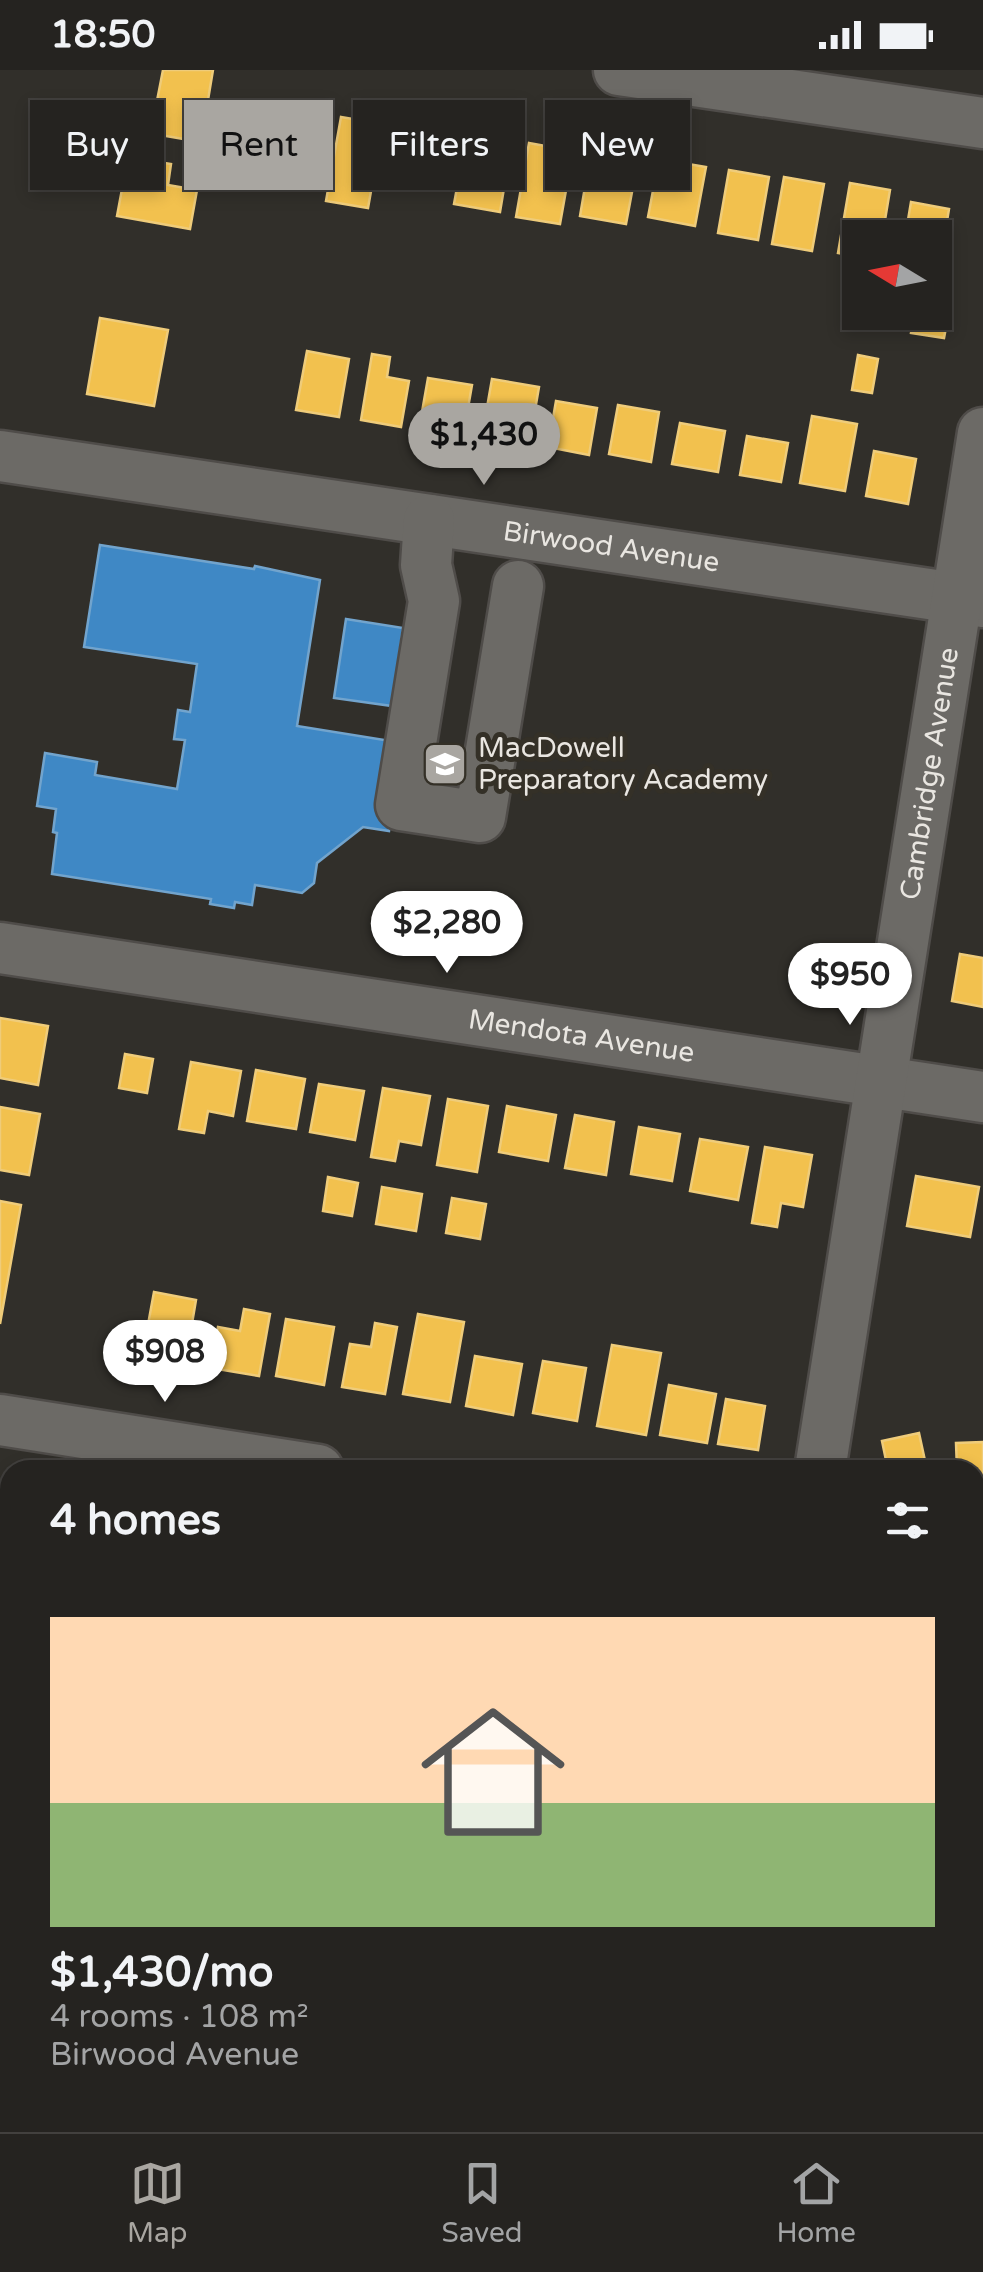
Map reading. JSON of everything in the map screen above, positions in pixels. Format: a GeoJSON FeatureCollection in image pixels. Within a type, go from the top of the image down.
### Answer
{"type":"FeatureCollection","features":[{"type":"Feature","properties":{"kind":"street"},"geometry":{"type":"LineString","coordinates":[[619,70],[983,123]]}},
{"type":"Feature","properties":{"kind":"street","name":"Cambridge Avenue"},"geometry":{"type":"LineString","coordinates":[[822,1460],[882,1082],[970,600],[983,433]]}},
{"type":"Feature","properties":{"kind":"street","name":"Birwood Avenue"},"geometry":{"type":"LineString","coordinates":[[0,456],[970,600]]}},
{"type":"Feature","properties":{"kind":"street"},"geometry":{"type":"LineString","coordinates":[[429,520],[426,565],[434,601],[401,805],[480,817],[518,586]]}},
{"type":"Feature","properties":{"kind":"street","name":"Mendota Avenue"},"geometry":{"type":"LineString","coordinates":[[0,948],[983,1097]]}},
{"type":"Feature","properties":{"kind":"street"},"geometry":{"type":"LineString","coordinates":[[0,1420],[254,1460]]}},
{"type":"Feature","properties":{"kind":"building: Homes"},"geometry":{"type":"Polygon","coordinates":[[[163,70],[213,70],[208,100],[184,100],[184,139],[164,136],[164,100],[157,100],[163,70]]]}},
{"type":"Feature","properties":{"kind":"building: Homes"},"geometry":{"type":"Polygon","coordinates":[[[341,117],[353,119],[353,190],[371,190],[368,208],[326,201],[328,190],[333,190],[333,162],[341,117]]]}},
{"type":"Feature","properties":{"kind":"building: Homes"},"geometry":{"type":"Polygon","coordinates":[[[529,143],[545,146],[545,190],[566,190],[560,224],[516,217],[521,190],[525,190],[529,143]]]}},
{"type":"Feature","properties":{"kind":"building: Homes"},"geometry":{"type":"Polygon","coordinates":[[[164,163],[171,164],[168,185],[197,190],[190,229],[117,216],[122,190],[164,190],[164,163]]]}},
{"type":"Feature","properties":{"kind":"building: Homes"},"geometry":{"type":"Polygon","coordinates":[[[690,164],[706,167],[695,226],[648,217],[653,190],[690,190],[690,164]]]}},
{"type":"Feature","properties":{"kind":"building: Homes"},"geometry":{"type":"Polygon","coordinates":[[[729,170],[769,177],[758,240],[718,233],[729,170]]]}},
{"type":"Feature","properties":{"kind":"building: Homes"},"geometry":{"type":"Polygon","coordinates":[[[784,177],[824,184],[812,251],[772,244],[784,177]]]}},
{"type":"Feature","properties":{"kind":"building: Homes"},"geometry":{"type":"Polygon","coordinates":[[[850,183],[890,190],[885,220],[844,220],[850,183]]]}},
{"type":"Feature","properties":{"kind":"building: Homes"},"geometry":{"type":"Polygon","coordinates":[[[457,190],[504,190],[500,212],[454,204],[457,190]]]}},
{"type":"Feature","properties":{"kind":"building: Homes"},"geometry":{"type":"Polygon","coordinates":[[[584,190],[632,190],[626,224],[580,216],[584,190]]]}},
{"type":"Feature","properties":{"kind":"building: Homes"},"geometry":{"type":"Polygon","coordinates":[[[911,202],[949,209],[947,220],[908,220],[911,202]]]}},
{"type":"Feature","properties":{"kind":"building: Homes"},"geometry":{"type":"Polygon","coordinates":[[[100,318],[168,330],[154,406],[87,394],[100,318]]]}},
{"type":"Feature","properties":{"kind":"building: Homes"},"geometry":{"type":"Polygon","coordinates":[[[912,330],[946,330],[944,338],[911,333],[912,330]]]}},
{"type":"Feature","properties":{"kind":"building: Homes"},"geometry":{"type":"Polygon","coordinates":[[[307,351],[349,359],[339,417],[296,410],[307,351]]]}},
{"type":"Feature","properties":{"kind":"building: Homes"},"geometry":{"type":"Polygon","coordinates":[[[372,354],[390,357],[387,377],[409,381],[401,427],[361,420],[372,354]]]}},
{"type":"Feature","properties":{"kind":"building: Homes"},"geometry":{"type":"Polygon","coordinates":[[[858,355],[878,359],[872,393],[852,390],[858,355]]]}},
{"type":"Feature","properties":{"kind":"building: Homes"},"geometry":{"type":"Polygon","coordinates":[[[428,378],[472,385],[463,437],[419,429],[428,378]]]}},
{"type":"Feature","properties":{"kind":"building: Homes"},"geometry":{"type":"Polygon","coordinates":[[[492,379],[539,387],[529,445],[482,436],[492,379]]]}},
{"type":"Feature","properties":{"kind":"building: Homes"},"geometry":{"type":"Polygon","coordinates":[[[556,401],[597,408],[589,455],[548,447],[556,401]]]}},
{"type":"Feature","properties":{"kind":"building: Homes"},"geometry":{"type":"Polygon","coordinates":[[[618,405],[659,412],[651,462],[609,454],[618,405]]]}},
{"type":"Feature","properties":{"kind":"building: Homes"},"geometry":{"type":"Polygon","coordinates":[[[812,416],[857,424],[845,491],[800,483],[812,416]]]}},
{"type":"Feature","properties":{"kind":"building: Homes"},"geometry":{"type":"Polygon","coordinates":[[[680,423],[725,431],[718,472],[672,464],[680,423]]]}},
{"type":"Feature","properties":{"kind":"building: Homes"},"geometry":{"type":"Polygon","coordinates":[[[747,436],[788,443],[781,482],[740,475],[747,436]]]}},
{"type":"Feature","properties":{"kind":"building: Homes"},"geometry":{"type":"Polygon","coordinates":[[[874,451],[916,459],[908,504],[866,496],[874,451]]]}},
{"type":"Feature","properties":{"kind":"building: Homes"},"geometry":{"type":"Polygon","coordinates":[[[960,954],[983,958],[983,1007],[952,1001],[960,954]]]}},
{"type":"Feature","properties":{"kind":"building: Homes"},"geometry":{"type":"Polygon","coordinates":[[[0,1018],[48,1026],[38,1085],[0,1078],[0,1018]]]}},
{"type":"Feature","properties":{"kind":"building: Homes"},"geometry":{"type":"Polygon","coordinates":[[[125,1054],[153,1059],[147,1093],[119,1088],[125,1054]]]}},
{"type":"Feature","properties":{"kind":"building: Homes"},"geometry":{"type":"Polygon","coordinates":[[[191,1062],[241,1071],[233,1116],[208,1111],[204,1133],[179,1129],[191,1062]]]}},
{"type":"Feature","properties":{"kind":"building: Homes"},"geometry":{"type":"Polygon","coordinates":[[[256,1070],[305,1079],[296,1129],[247,1121],[256,1070]]]}},
{"type":"Feature","properties":{"kind":"building: Homes"},"geometry":{"type":"Polygon","coordinates":[[[319,1084],[364,1091],[355,1140],[310,1132],[319,1084]]]}},
{"type":"Feature","properties":{"kind":"building: Homes"},"geometry":{"type":"Polygon","coordinates":[[[383,1088],[430,1096],[421,1145],[399,1141],[395,1161],[371,1157],[383,1088]]]}},
{"type":"Feature","properties":{"kind":"building: Homes"},"geometry":{"type":"Polygon","coordinates":[[[448,1099],[488,1106],[477,1172],[437,1165],[448,1099]]]}},
{"type":"Feature","properties":{"kind":"building: Homes"},"geometry":{"type":"Polygon","coordinates":[[[507,1106],[556,1115],[548,1161],[499,1152],[507,1106]]]}},
{"type":"Feature","properties":{"kind":"building: Homes"},"geometry":{"type":"Polygon","coordinates":[[[0,1107],[40,1114],[29,1175],[0,1170],[0,1107]]]}},
{"type":"Feature","properties":{"kind":"building: Homes"},"geometry":{"type":"Polygon","coordinates":[[[575,1115],[614,1122],[606,1175],[565,1168],[575,1115]]]}},
{"type":"Feature","properties":{"kind":"building: Homes"},"geometry":{"type":"Polygon","coordinates":[[[639,1127],[680,1134],[672,1181],[631,1174],[639,1127]]]}},
{"type":"Feature","properties":{"kind":"building: Homes"},"geometry":{"type":"Polygon","coordinates":[[[700,1139],[748,1147],[738,1200],[690,1191],[700,1139]]]}},
{"type":"Feature","properties":{"kind":"building: Homes"},"geometry":{"type":"Polygon","coordinates":[[[765,1147],[812,1155],[803,1207],[781,1203],[777,1227],[752,1223],[765,1147]]]}},
{"type":"Feature","properties":{"kind":"building: Homes"},"geometry":{"type":"Polygon","coordinates":[[[916,1176],[979,1187],[970,1237],[907,1226],[916,1176]]]}},
{"type":"Feature","properties":{"kind":"building: Homes"},"geometry":{"type":"Polygon","coordinates":[[[328,1177],[358,1183],[352,1216],[323,1211],[328,1177]]]}},
{"type":"Feature","properties":{"kind":"building: Homes"},"geometry":{"type":"Polygon","coordinates":[[[382,1187],[422,1194],[416,1231],[376,1224],[382,1187]]]}},
{"type":"Feature","properties":{"kind":"building: Homes"},"geometry":{"type":"Polygon","coordinates":[[[452,1198],[486,1204],[480,1239],[446,1233],[452,1198]]]}},
{"type":"Feature","properties":{"kind":"building: Homes"},"geometry":{"type":"Polygon","coordinates":[[[0,1201],[21,1205],[0,1324],[0,1201]]]}},
{"type":"Feature","properties":{"kind":"building: Homes"},"geometry":{"type":"Polygon","coordinates":[[[154,1292],[196,1300],[186,1359],[143,1352],[154,1292]]]}},
{"type":"Feature","properties":{"kind":"building: Homes"},"geometry":{"type":"Polygon","coordinates":[[[244,1309],[270,1314],[259,1376],[211,1368],[218,1327],[240,1331],[244,1309]]]}},
{"type":"Feature","properties":{"kind":"building: Homes"},"geometry":{"type":"Polygon","coordinates":[[[418,1314],[464,1322],[450,1402],[403,1394],[418,1314]]]}},
{"type":"Feature","properties":{"kind":"building: Homes"},"geometry":{"type":"Polygon","coordinates":[[[286,1319],[334,1327],[324,1385],[276,1376],[286,1319]]]}},
{"type":"Feature","properties":{"kind":"building: Homes"},"geometry":{"type":"Polygon","coordinates":[[[375,1323],[397,1327],[385,1394],[342,1387],[350,1344],[371,1347],[375,1323]]]}},
{"type":"Feature","properties":{"kind":"building: Homes"},"geometry":{"type":"Polygon","coordinates":[[[612,1345],[661,1353],[646,1435],[597,1426],[612,1345]]]}},
{"type":"Feature","properties":{"kind":"building: Homes"},"geometry":{"type":"Polygon","coordinates":[[[475,1356],[522,1364],[513,1415],[466,1406],[475,1356]]]}},
{"type":"Feature","properties":{"kind":"building: Homes"},"geometry":{"type":"Polygon","coordinates":[[[543,1361],[586,1368],[577,1421],[533,1413],[543,1361]]]}},
{"type":"Feature","properties":{"kind":"building: Homes"},"geometry":{"type":"Polygon","coordinates":[[[669,1385],[716,1394],[707,1443],[660,1435],[669,1385]]]}},
{"type":"Feature","properties":{"kind":"building: Homes"},"geometry":{"type":"Polygon","coordinates":[[[726,1399],[765,1406],[758,1450],[718,1444],[726,1399]]]}},
{"type":"Feature","properties":{"kind":"building: Homes"},"geometry":{"type":"Polygon","coordinates":[[[919,1433],[925,1460],[886,1460],[882,1441],[919,1433]]]}},
{"type":"Feature","properties":{"kind":"building: Homes"},"geometry":{"type":"Polygon","coordinates":[[[983,1442],[983,1460],[957,1460],[956,1443],[983,1442]]]}},
{"type":"Feature","properties":{"kind":"building: Schools"},"geometry":{"type":"Polygon","coordinates":[[[100,545],[254,569],[255,566],[320,580],[297,726],[403,743],[389,831],[363,827],[317,863],[314,883],[302,893],[255,885],[252,905],[235,902],[234,908],[210,904],[211,899],[52,874],[56,809],[37,806],[45,753],[97,762],[95,775],[177,789],[185,740],[174,739],[178,710],[190,712],[197,664],[84,647],[100,545]]]}},
{"type":"Feature","properties":{"kind":"building: Schools"},"geometry":{"type":"Polygon","coordinates":[[[346,619],[403,628],[392,706],[334,698],[346,619]]]}},
{"type":"Feature","properties":{"kind":"place","name":"MacDowell Preparatory Academy"},"geometry":{"type":"Point","coordinates":[445,764]}}]}
